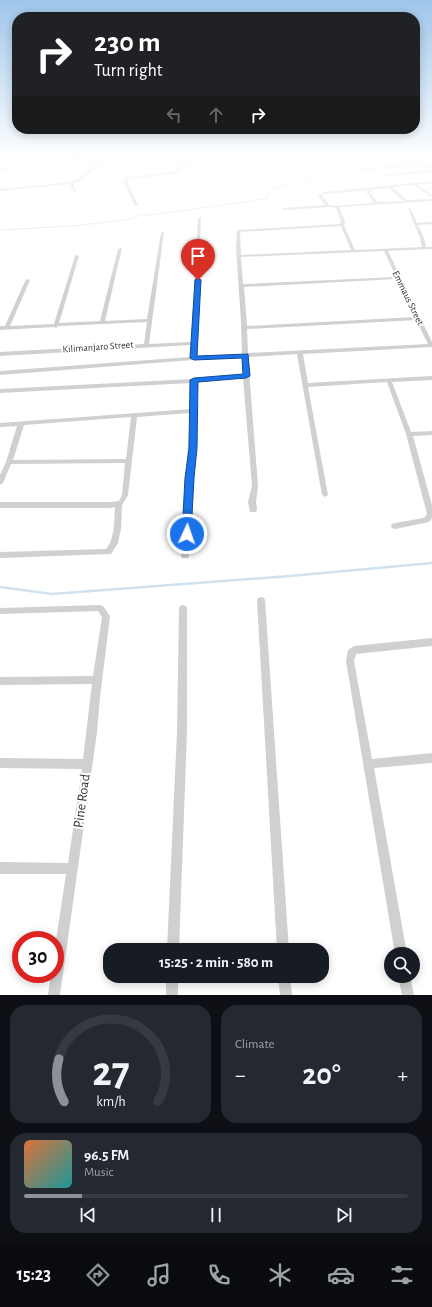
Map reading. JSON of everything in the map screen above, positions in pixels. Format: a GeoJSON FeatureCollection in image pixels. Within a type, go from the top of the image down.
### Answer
{"type":"FeatureCollection","features":[{"type":"Feature","properties":{"kind":"street"},"geometry":{"type":"LineString","coordinates":[[326,202],[328,206]]}},
{"type":"Feature","properties":{"kind":"street"},"geometry":{"type":"LineString","coordinates":[[284,209],[400,202]]}},
{"type":"Feature","properties":{"kind":"street"},"geometry":{"type":"LineString","coordinates":[[336,207],[341,214],[342,225],[354,252]]}},
{"type":"Feature","properties":{"kind":"street"},"geometry":{"type":"LineString","coordinates":[[409,209],[422,238],[424,248]]}},
{"type":"Feature","properties":{"kind":"street"},"geometry":{"type":"LineString","coordinates":[[194,358],[200,218]]}},
{"type":"Feature","properties":{"kind":"street"},"geometry":{"type":"LineString","coordinates":[[416,224],[432,223]]}},
{"type":"Feature","properties":{"kind":"street"},"geometry":{"type":"LineString","coordinates":[[253,510],[252,502],[255,486],[237,237],[239,230],[342,225]]}},
{"type":"Feature","properties":{"kind":"street"},"geometry":{"type":"LineString","coordinates":[[146,344],[163,232]]}},
{"type":"Feature","properties":{"kind":"street"},"geometry":{"type":"LineString","coordinates":[[239,256],[432,248]]}},
{"type":"Feature","properties":{"kind":"street"},"geometry":{"type":"LineString","coordinates":[[102,322],[120,249]]}},
{"type":"Feature","properties":{"kind":"street","name":"Emmaus Street"},"geometry":{"type":"LineString","coordinates":[[386,251],[431,345]]}},
{"type":"Feature","properties":{"kind":"street"},"geometry":{"type":"LineString","coordinates":[[56,326],[78,256]]}},
{"type":"Feature","properties":{"kind":"street"},"geometry":{"type":"LineString","coordinates":[[241,286],[398,278]]}},
{"type":"Feature","properties":{"kind":"street"},"geometry":{"type":"LineString","coordinates":[[8,328],[28,280]]}},
{"type":"Feature","properties":{"kind":"street"},"geometry":{"type":"LineString","coordinates":[[244,328],[418,318]]}},
{"type":"Feature","properties":{"kind":"street"},"geometry":{"type":"LineString","coordinates":[[0,328],[150,320]]}},
{"type":"Feature","properties":{"kind":"street","name":"Kilimanjaro Street"},"geometry":{"type":"LineString","coordinates":[[0,354],[146,344],[195,343]]}},
{"type":"Feature","properties":{"kind":"street"},"geometry":{"type":"LineString","coordinates":[[0,373],[194,358],[431,345]]}},
{"type":"Feature","properties":{"kind":"street"},"geometry":{"type":"LineString","coordinates":[[300,353],[326,495]]}},
{"type":"Feature","properties":{"kind":"street"},"geometry":{"type":"LineString","coordinates":[[0,391],[246,376]]}},
{"type":"Feature","properties":{"kind":"street"},"geometry":{"type":"LineString","coordinates":[[305,385],[432,378]]}},
{"type":"Feature","properties":{"kind":"street"},"geometry":{"type":"LineString","coordinates":[[185,556],[189,478],[193,448],[194,380]]}},
{"type":"Feature","properties":{"kind":"street"},"geometry":{"type":"LineString","coordinates":[[389,381],[409,434],[432,514],[426,520],[396,526]]}},
{"type":"Feature","properties":{"kind":"street"},"geometry":{"type":"LineString","coordinates":[[0,424],[21,424],[194,411]]}},
{"type":"Feature","properties":{"kind":"street"},"geometry":{"type":"LineString","coordinates":[[0,555],[108,552],[112,548],[119,503],[125,495],[134,415]]}},
{"type":"Feature","properties":{"kind":"street"},"geometry":{"type":"LineString","coordinates":[[0,483],[9,462],[21,424]]}},
{"type":"Feature","properties":{"kind":"street"},"geometry":{"type":"LineString","coordinates":[[409,434],[432,433]]}},
{"type":"Feature","properties":{"kind":"street"},"geometry":{"type":"LineString","coordinates":[[9,462],[129,461]]}},
{"type":"Feature","properties":{"kind":"street"},"geometry":{"type":"LineString","coordinates":[[0,505],[110,505],[119,503]]}},
{"type":"Feature","properties":{"kind":"street"},"geometry":{"type":"LineString","coordinates":[[261,600],[283,943]]}},
{"type":"Feature","properties":{"kind":"street","name":"Pine Road"},"geometry":{"type":"LineString","coordinates":[[0,611],[100,608],[106,616],[87,764],[54,995]]}},
{"type":"Feature","properties":{"kind":"street"},"geometry":{"type":"LineString","coordinates":[[173,943],[182,732],[183,608]]}},
{"type":"Feature","properties":{"kind":"street"},"geometry":{"type":"LineString","coordinates":[[400,947],[350,661],[351,653],[354,650],[362,648],[432,642]]}},
{"type":"Feature","properties":{"kind":"street"},"geometry":{"type":"LineString","coordinates":[[0,681],[97,680]]}},
{"type":"Feature","properties":{"kind":"street"},"geometry":{"type":"LineString","coordinates":[[368,764],[432,758]]}},
{"type":"Feature","properties":{"kind":"street"},"geometry":{"type":"LineString","coordinates":[[0,763],[87,764]]}},
{"type":"Feature","properties":{"kind":"street"},"geometry":{"type":"LineString","coordinates":[[0,868],[72,869]]}},
{"type":"Feature","properties":{"kind":"street"},"geometry":{"type":"LineString","coordinates":[[172,983],[172,995]]}},
{"type":"Feature","properties":{"kind":"street"},"geometry":{"type":"LineString","coordinates":[[285,983],[286,995]]}},
{"type":"Feature","properties":{"kind":"street"},"geometry":{"type":"LineString","coordinates":[[405,983],[408,995]]}},
{"type":"Feature","properties":{"kind":"waterway"},"geometry":{"type":"LineString","coordinates":[[0,230],[72,226],[127,220],[141,215],[152,215],[242,202]]}},
{"type":"Feature","properties":{"kind":"waterway"},"geometry":{"type":"LineString","coordinates":[[0,587],[52,594],[290,576],[432,563]]}},
{"type":"Feature","properties":{"kind":"route"},"geometry":{"type":"LineString","coordinates":[[187,534],[189,478],[193,448],[194,380],[246,376],[245,356],[194,358],[198,280]]}}]}
